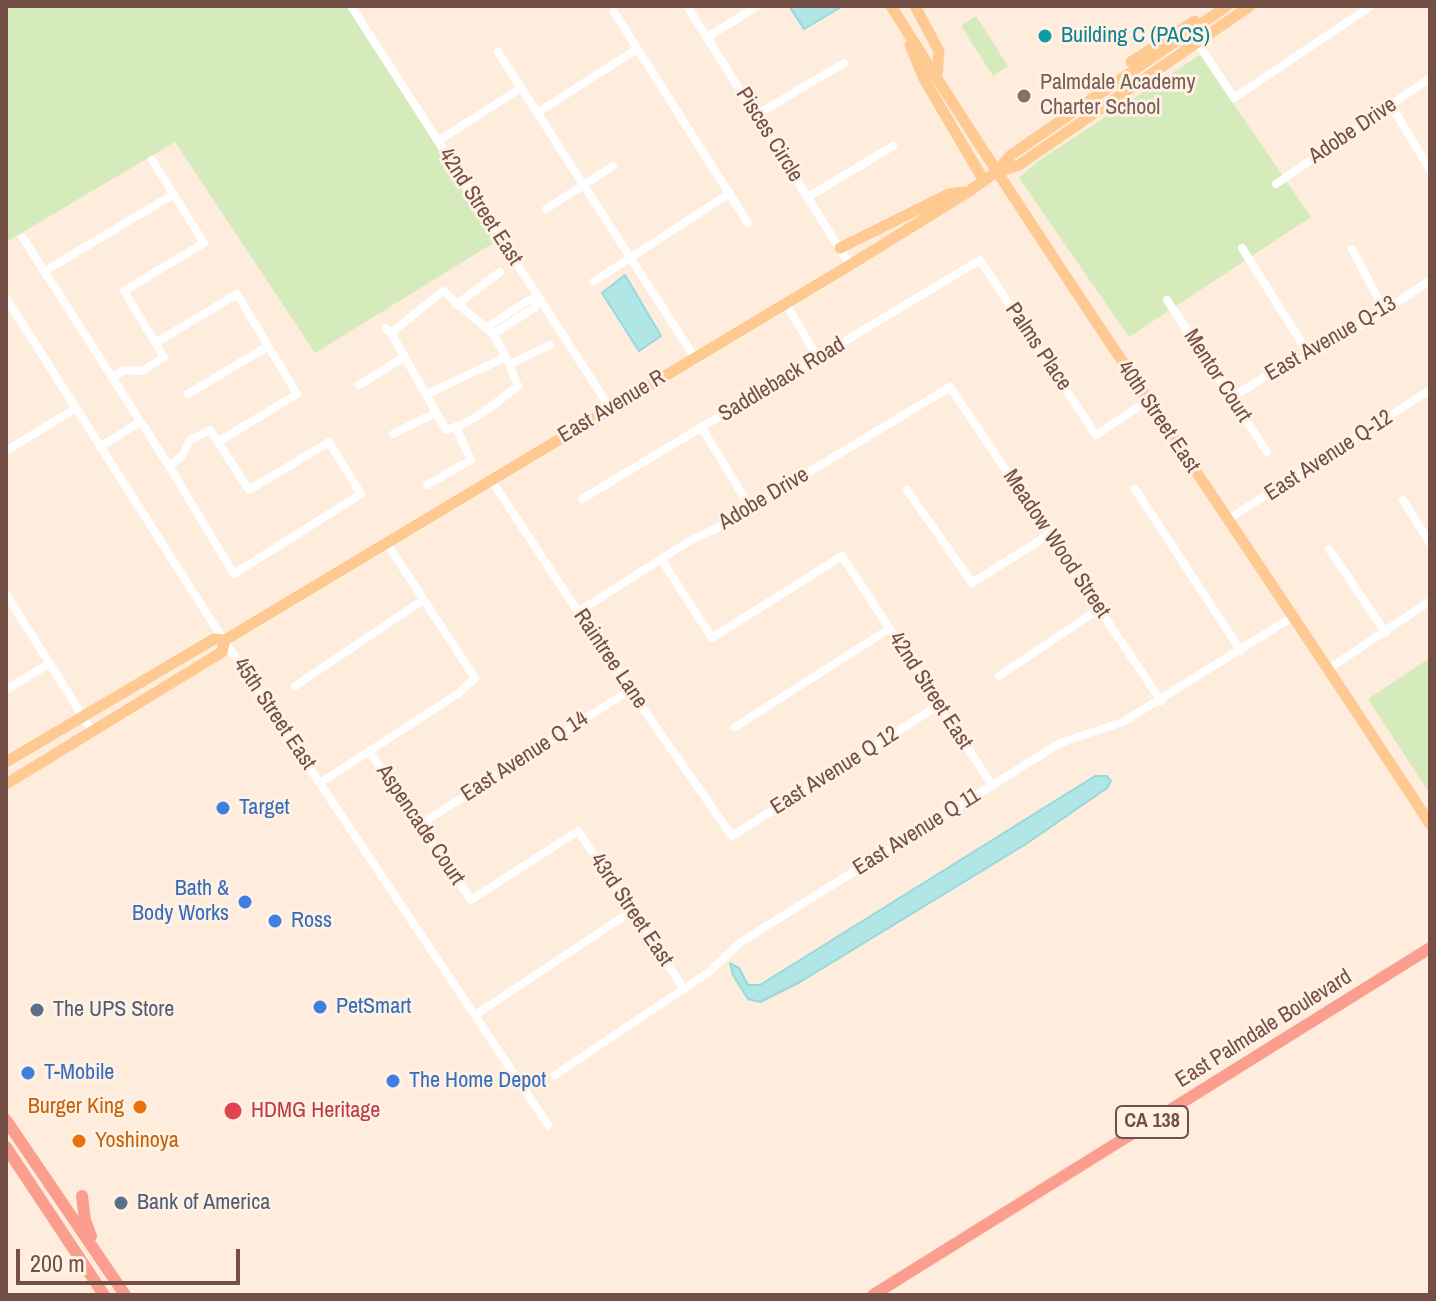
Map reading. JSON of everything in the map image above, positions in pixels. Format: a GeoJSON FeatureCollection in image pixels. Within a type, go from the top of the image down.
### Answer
{"type":"FeatureCollection","features":[{"type":"Feature","properties":{"kind":"highway","name":"East Palmdale Boulevard"},"geometry":{"type":"LineString","coordinates":[[873,1295],[1430,948]]}},
{"type":"Feature","properties":{"kind":"highway"},"geometry":{"type":"LineString","coordinates":[[6,1120],[125,1295]]}},
{"type":"Feature","properties":{"kind":"highway"},"geometry":{"type":"LineString","coordinates":[[6,1130],[22,1154],[35,1162]]}},
{"type":"Feature","properties":{"kind":"highway"},"geometry":{"type":"LineString","coordinates":[[6,1147],[104,1295]]}},
{"type":"Feature","properties":{"kind":"highway"},"geometry":{"type":"LineString","coordinates":[[82,1196],[91,1236],[132,1295]]}},
{"type":"Feature","properties":{"kind":"main road","name":"40th Street East"},"geometry":{"type":"LineString","coordinates":[[891,6],[996,172],[1227,520],[1330,668],[1430,824]]}},
{"type":"Feature","properties":{"kind":"main road"},"geometry":{"type":"LineString","coordinates":[[915,6],[939,51],[937,78]]}},
{"type":"Feature","properties":{"kind":"main road"},"geometry":{"type":"LineString","coordinates":[[1141,81],[1150,68],[1221,18],[1227,6]]}},
{"type":"Feature","properties":{"kind":"main road","name":"East Avenue R"},"geometry":{"type":"LineString","coordinates":[[6,762],[214,639],[225,640],[968,192],[996,172],[1011,155],[1227,6]]}},
{"type":"Feature","properties":{"kind":"main road","name":"East Avenue R"},"geometry":{"type":"LineString","coordinates":[[996,172],[1019,165],[1250,6]]}},
{"type":"Feature","properties":{"kind":"main road"},"geometry":{"type":"LineString","coordinates":[[899,19],[924,79],[984,181]]}},
{"type":"Feature","properties":{"kind":"main road"},"geometry":{"type":"LineString","coordinates":[[1131,62],[1189,24],[1207,20]]}},
{"type":"Feature","properties":{"kind":"main road"},"geometry":{"type":"LineString","coordinates":[[840,248],[949,194],[968,192]]}},
{"type":"Feature","properties":{"kind":"main road","name":"East Avenue R"},"geometry":{"type":"LineString","coordinates":[[6,784],[222,652],[225,640]]}},
{"type":"Feature","properties":{"kind":"street","name":"42nd Street East"},"geometry":{"type":"LineString","coordinates":[[351,6],[610,408]]}},
{"type":"Feature","properties":{"kind":"street","name":"Pisces Circle"},"geometry":{"type":"LineString","coordinates":[[687,6],[850,265]]}},
{"type":"Feature","properties":{"kind":"street"},"geometry":{"type":"LineString","coordinates":[[708,37],[757,6]]}},
{"type":"Feature","properties":{"kind":"street"},"geometry":{"type":"LineString","coordinates":[[1197,42],[1234,98],[1371,6]]}},
{"type":"Feature","properties":{"kind":"street"},"geometry":{"type":"LineString","coordinates":[[614,12],[748,223]]}},
{"type":"Feature","properties":{"kind":"street"},"geometry":{"type":"LineString","coordinates":[[537,113],[637,49]]}},
{"type":"Feature","properties":{"kind":"street"},"geometry":{"type":"LineString","coordinates":[[498,52],[695,358]]}},
{"type":"Feature","properties":{"kind":"street"},"geometry":{"type":"LineString","coordinates":[[756,115],[844,63]]}},
{"type":"Feature","properties":{"kind":"street","name":"Adobe Drive"},"geometry":{"type":"LineString","coordinates":[[1276,184],[1430,78]]}},
{"type":"Feature","properties":{"kind":"street"},"geometry":{"type":"LineString","coordinates":[[438,141],[521,88]]}},
{"type":"Feature","properties":{"kind":"street"},"geometry":{"type":"LineString","coordinates":[[1391,105],[1430,170]]}},
{"type":"Feature","properties":{"kind":"street"},"geometry":{"type":"LineString","coordinates":[[808,197],[893,146]]}},
{"type":"Feature","properties":{"kind":"street"},"geometry":{"type":"LineString","coordinates":[[112,378],[124,370],[142,371],[164,357],[124,291],[204,243],[152,160]]}},
{"type":"Feature","properties":{"kind":"street"},"geometry":{"type":"LineString","coordinates":[[546,209],[613,166]]}},
{"type":"Feature","properties":{"kind":"street"},"geometry":{"type":"LineString","coordinates":[[593,282],[730,193]]}},
{"type":"Feature","properties":{"kind":"street"},"geometry":{"type":"LineString","coordinates":[[45,271],[174,194]]}},
{"type":"Feature","properties":{"kind":"street"},"geometry":{"type":"LineString","coordinates":[[23,238],[234,574],[361,494],[329,442],[249,490],[210,430],[190,440],[182,456],[169,466]]}},
{"type":"Feature","properties":{"kind":"street"},"geometry":{"type":"LineString","coordinates":[[1242,248],[1310,356]]}},
{"type":"Feature","properties":{"kind":"street"},"geometry":{"type":"LineString","coordinates":[[1352,249],[1384,310]]}},
{"type":"Feature","properties":{"kind":"street","name":"Palms Place"},"geometry":{"type":"LineString","coordinates":[[980,260],[1096,435],[1147,401]]}},
{"type":"Feature","properties":{"kind":"street","name":"Saddleback Road"},"geometry":{"type":"LineString","coordinates":[[582,499],[980,260]]}},
{"type":"Feature","properties":{"kind":"street"},"geometry":{"type":"LineString","coordinates":[[456,305],[500,272]]}},
{"type":"Feature","properties":{"kind":"street","name":"East Avenue Q-13"},"geometry":{"type":"LineString","coordinates":[[1231,398],[1266,376],[1310,356],[1430,282]]}},
{"type":"Feature","properties":{"kind":"street"},"geometry":{"type":"LineString","coordinates":[[443,291],[490,331],[508,360],[518,386],[490,409],[456,428],[446,430],[388,331],[443,291]]}},
{"type":"Feature","properties":{"kind":"street"},"geometry":{"type":"LineString","coordinates":[[155,343],[237,294],[297,394],[218,442]]}},
{"type":"Feature","properties":{"kind":"street","name":"45th Street East"},"geometry":{"type":"LineString","coordinates":[[6,298],[225,640],[548,1125]]}},
{"type":"Feature","properties":{"kind":"street"},"geometry":{"type":"LineString","coordinates":[[490,331],[534,308],[539,298]]}},
{"type":"Feature","properties":{"kind":"street","name":"Mentor Court"},"geometry":{"type":"LineString","coordinates":[[1167,300],[1267,452]]}},
{"type":"Feature","properties":{"kind":"street"},"geometry":{"type":"LineString","coordinates":[[786,304],[818,358]]}},
{"type":"Feature","properties":{"kind":"street"},"geometry":{"type":"LineString","coordinates":[[427,394],[550,345]]}},
{"type":"Feature","properties":{"kind":"street"},"geometry":{"type":"LineString","coordinates":[[188,394],[268,346]]}},
{"type":"Feature","properties":{"kind":"street"},"geometry":{"type":"LineString","coordinates":[[359,385],[404,357]]}},
{"type":"Feature","properties":{"kind":"street","name":"Adobe Drive"},"geometry":{"type":"LineString","coordinates":[[578,612],[950,387]]}},
{"type":"Feature","properties":{"kind":"street","name":"Meadow Wood Street"},"geometry":{"type":"LineString","coordinates":[[950,387],[1161,701]]}},
{"type":"Feature","properties":{"kind":"street","name":"East Avenue Q-12"},"geometry":{"type":"LineString","coordinates":[[1227,520],[1430,390]]}},
{"type":"Feature","properties":{"kind":"street"},"geometry":{"type":"LineString","coordinates":[[6,451],[76,408]]}},
{"type":"Feature","properties":{"kind":"street"},"geometry":{"type":"LineString","coordinates":[[393,434],[435,413]]}},
{"type":"Feature","properties":{"kind":"street"},"geometry":{"type":"LineString","coordinates":[[100,447],[140,422]]}},
{"type":"Feature","properties":{"kind":"street"},"geometry":{"type":"LineString","coordinates":[[427,485],[471,460],[456,428]]}},
{"type":"Feature","properties":{"kind":"street"},"geometry":{"type":"LineString","coordinates":[[702,428],[750,507]]}},
{"type":"Feature","properties":{"kind":"street","name":"Raintree Lane"},"geometry":{"type":"LineString","coordinates":[[491,480],[630,690],[732,836]]}},
{"type":"Feature","properties":{"kind":"street"},"geometry":{"type":"LineString","coordinates":[[1135,489],[1241,651]]}},
{"type":"Feature","properties":{"kind":"street"},"geometry":{"type":"LineString","coordinates":[[907,490],[972,583],[1050,534]]}},
{"type":"Feature","properties":{"kind":"street"},"geometry":{"type":"LineString","coordinates":[[1403,500],[1430,543]]}},
{"type":"Feature","properties":{"kind":"street"},"geometry":{"type":"LineString","coordinates":[[320,783],[459,693],[475,678],[386,542]]}},
{"type":"Feature","properties":{"kind":"street"},"geometry":{"type":"LineString","coordinates":[[1329,549],[1386,633]]}},
{"type":"Feature","properties":{"kind":"street","name":"42nd Street East"},"geometry":{"type":"LineString","coordinates":[[661,559],[712,638],[842,556],[992,785]]}},
{"type":"Feature","properties":{"kind":"street"},"geometry":{"type":"LineString","coordinates":[[6,594],[92,731]]}},
{"type":"Feature","properties":{"kind":"street"},"geometry":{"type":"LineString","coordinates":[[295,686],[423,600]]}},
{"type":"Feature","properties":{"kind":"street"},"geometry":{"type":"LineString","coordinates":[[1330,668],[1430,601]]}},
{"type":"Feature","properties":{"kind":"street"},"geometry":{"type":"LineString","coordinates":[[999,676],[1099,609]]}},
{"type":"Feature","properties":{"kind":"street","name":"East Avenue Q 11"},"geometry":{"type":"LineString","coordinates":[[555,1075],[709,972],[741,942],[992,785],[1060,743],[1123,722],[1161,701],[1294,616]]}},
{"type":"Feature","properties":{"kind":"street"},"geometry":{"type":"LineString","coordinates":[[735,727],[889,629]]}},
{"type":"Feature","properties":{"kind":"street"},"geometry":{"type":"LineString","coordinates":[[6,690],[50,663]]}},
{"type":"Feature","properties":{"kind":"street","name":"East Avenue Q 14"},"geometry":{"type":"LineString","coordinates":[[421,824],[630,690]]}},
{"type":"Feature","properties":{"kind":"street","name":"East Avenue Q 12"},"geometry":{"type":"LineString","coordinates":[[732,836],[939,705]]}},
{"type":"Feature","properties":{"kind":"street","name":"Aspencade Court"},"geometry":{"type":"LineString","coordinates":[[369,751],[471,900],[578,831]]}},
{"type":"Feature","properties":{"kind":"street","name":"43rd Street East"},"geometry":{"type":"LineString","coordinates":[[578,831],[684,989]]}},
{"type":"Feature","properties":{"kind":"street"},"geometry":{"type":"LineString","coordinates":[[475,1015],[632,911]]}},
{"type":"Feature","properties":{"kind":"green space"},"geometry":{"type":"Polygon","coordinates":[[[6,6],[350,6],[495,242],[315,353],[175,142],[6,242],[6,6]]]}},
{"type":"Feature","properties":{"kind":"green space"},"geometry":{"type":"Polygon","coordinates":[[[976,16],[1008,66],[993,76],[961,26],[976,16]]]}},
{"type":"Feature","properties":{"kind":"green space"},"geometry":{"type":"Polygon","coordinates":[[[1200,55],[1311,217],[1129,337],[1019,178],[1038,161],[1200,55]]]}},
{"type":"Feature","properties":{"kind":"green space"},"geometry":{"type":"Polygon","coordinates":[[[1430,658],[1430,794],[1368,699],[1430,658]]]}},
{"type":"Feature","properties":{"kind":"water"},"geometry":{"type":"Polygon","coordinates":[[[789,6],[843,6],[804,29],[789,6]]]}},
{"type":"Feature","properties":{"kind":"water"},"geometry":{"type":"Polygon","coordinates":[[[625,275],[661,336],[639,351],[602,293],[625,275]]]}},
{"type":"Feature","properties":{"kind":"water"},"geometry":{"type":"Polygon","coordinates":[[[1095,776],[1107,776],[1111,781],[1107,788],[1026,844],[800,982],[760,1002],[748,999],[733,975],[730,963],[739,968],[748,985],[760,985],[1095,776]]]}},
{"type":"Feature","properties":{"kind":"place","name":"Building C (PACS)"},"geometry":{"type":"Point","coordinates":[1045,36]}},
{"type":"Feature","properties":{"kind":"place","name":"Palmdale Academy Charter School"},"geometry":{"type":"Point","coordinates":[1024,96]}},
{"type":"Feature","properties":{"kind":"place","name":"Target"},"geometry":{"type":"Point","coordinates":[223,808]}},
{"type":"Feature","properties":{"kind":"place","name":"Bath & Body Works"},"geometry":{"type":"Point","coordinates":[245,902]}},
{"type":"Feature","properties":{"kind":"place","name":"Ross"},"geometry":{"type":"Point","coordinates":[275,921]}},
{"type":"Feature","properties":{"kind":"place","name":"PetSmart"},"geometry":{"type":"Point","coordinates":[320,1007]}},
{"type":"Feature","properties":{"kind":"place","name":"The UPS Store"},"geometry":{"type":"Point","coordinates":[37,1010]}},
{"type":"Feature","properties":{"kind":"place","name":"T-Mobile"},"geometry":{"type":"Point","coordinates":[28,1073]}},
{"type":"Feature","properties":{"kind":"place","name":"The Home Depot"},"geometry":{"type":"Point","coordinates":[393,1081]}},
{"type":"Feature","properties":{"kind":"place","name":"Burger King"},"geometry":{"type":"Point","coordinates":[140,1107]}},
{"type":"Feature","properties":{"kind":"place","name":"HDMG Heritage"},"geometry":{"type":"Point","coordinates":[233,1111]}},
{"type":"Feature","properties":{"kind":"place","name":"Yoshinoya"},"geometry":{"type":"Point","coordinates":[79,1141]}},
{"type":"Feature","properties":{"kind":"place","name":"Bank of America"},"geometry":{"type":"Point","coordinates":[121,1203]}}]}
